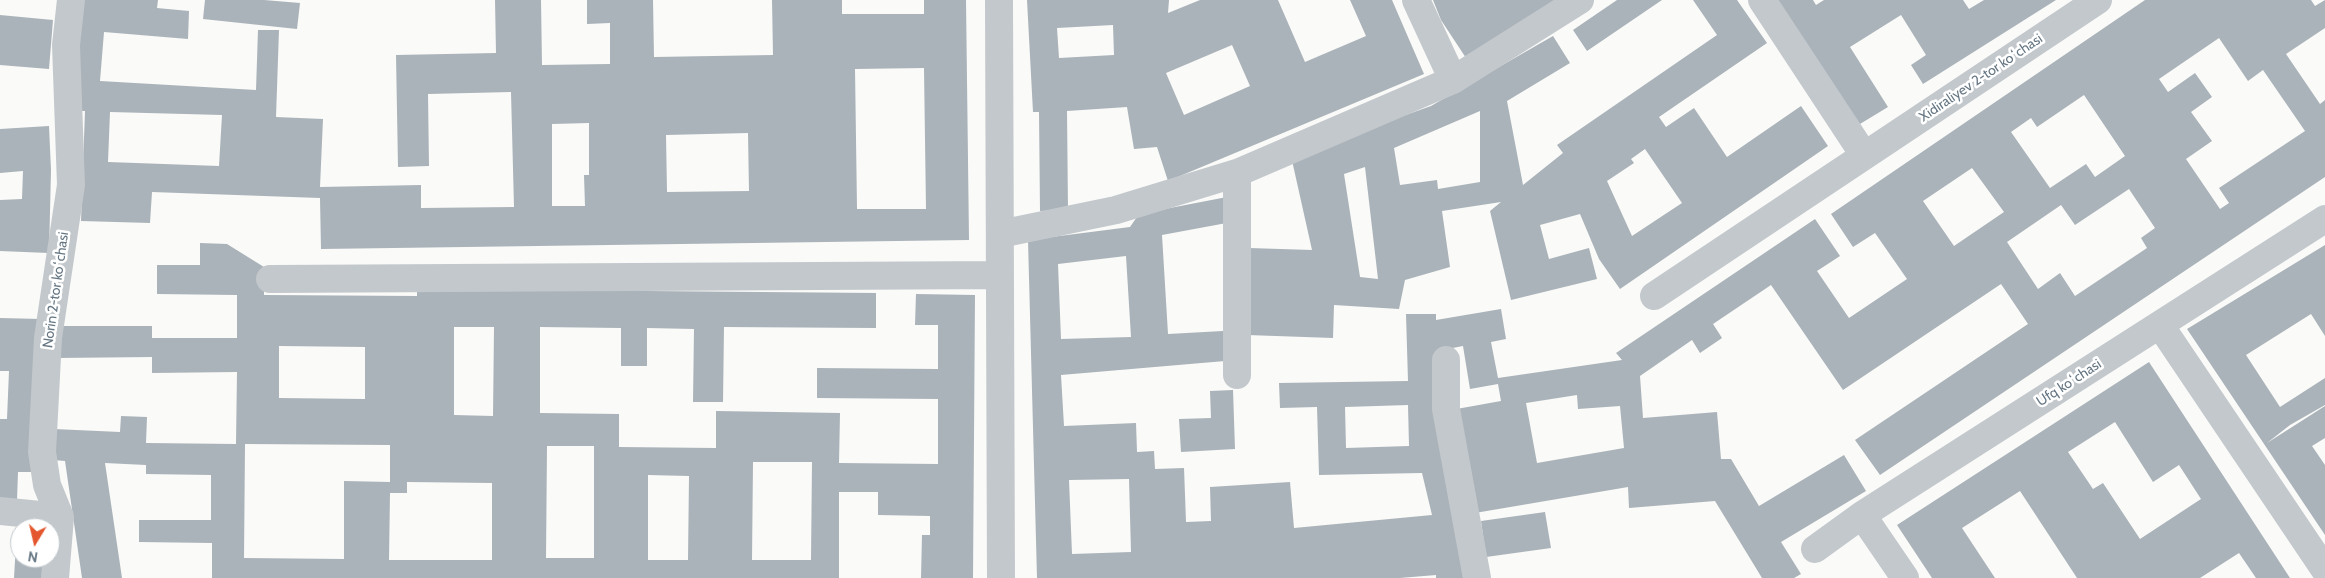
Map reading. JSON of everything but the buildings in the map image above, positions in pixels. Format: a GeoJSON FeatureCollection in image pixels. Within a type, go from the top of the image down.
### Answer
{"type":"FeatureCollection","features":[{"type":"Feature","properties":{"kind":"street","name":"Norin 2-tor koʻchasi"},"geometry":{"type":"LineString","coordinates":[[55,578],[60,517],[47,485],[42,452],[48,338],[71,185],[66,45],[71,0]]}},
{"type":"Feature","properties":{"kind":"street"},"geometry":{"type":"LineString","coordinates":[[999,0],[1001,578]]}},
{"type":"Feature","properties":{"kind":"street"},"geometry":{"type":"LineString","coordinates":[[1416,0],[1453,80]]}},
{"type":"Feature","properties":{"kind":"street"},"geometry":{"type":"LineString","coordinates":[[1000,234],[1116,210],[1237,173],[1453,80],[1580,0]]}},
{"type":"Feature","properties":{"kind":"street"},"geometry":{"type":"LineString","coordinates":[[1762,0],[1864,156]]}},
{"type":"Feature","properties":{"kind":"street","name":"Xidiraliyev 2-tor koʻchasi"},"geometry":{"type":"LineString","coordinates":[[1654,296],[2098,0]]}},
{"type":"Feature","properties":{"kind":"street"},"geometry":{"type":"LineString","coordinates":[[1237,173],[1237,374]]}},
{"type":"Feature","properties":{"kind":"street","name":"Ufq koʻchasi"},"geometry":{"type":"LineString","coordinates":[[1815,549],[1862,515],[2325,220]]}},
{"type":"Feature","properties":{"kind":"street"},"geometry":{"type":"LineString","coordinates":[[270,278],[1000,275]]}},
{"type":"Feature","properties":{"kind":"street"},"geometry":{"type":"LineString","coordinates":[[2160,325],[2325,570]]}},
{"type":"Feature","properties":{"kind":"street"},"geometry":{"type":"LineString","coordinates":[[1446,360],[1446,409],[1477,578]]}},
{"type":"Feature","properties":{"kind":"street"},"geometry":{"type":"LineString","coordinates":[[0,511],[60,517]]}},
{"type":"Feature","properties":{"kind":"street"},"geometry":{"type":"LineString","coordinates":[[1862,515],[1905,578]]}}]}
